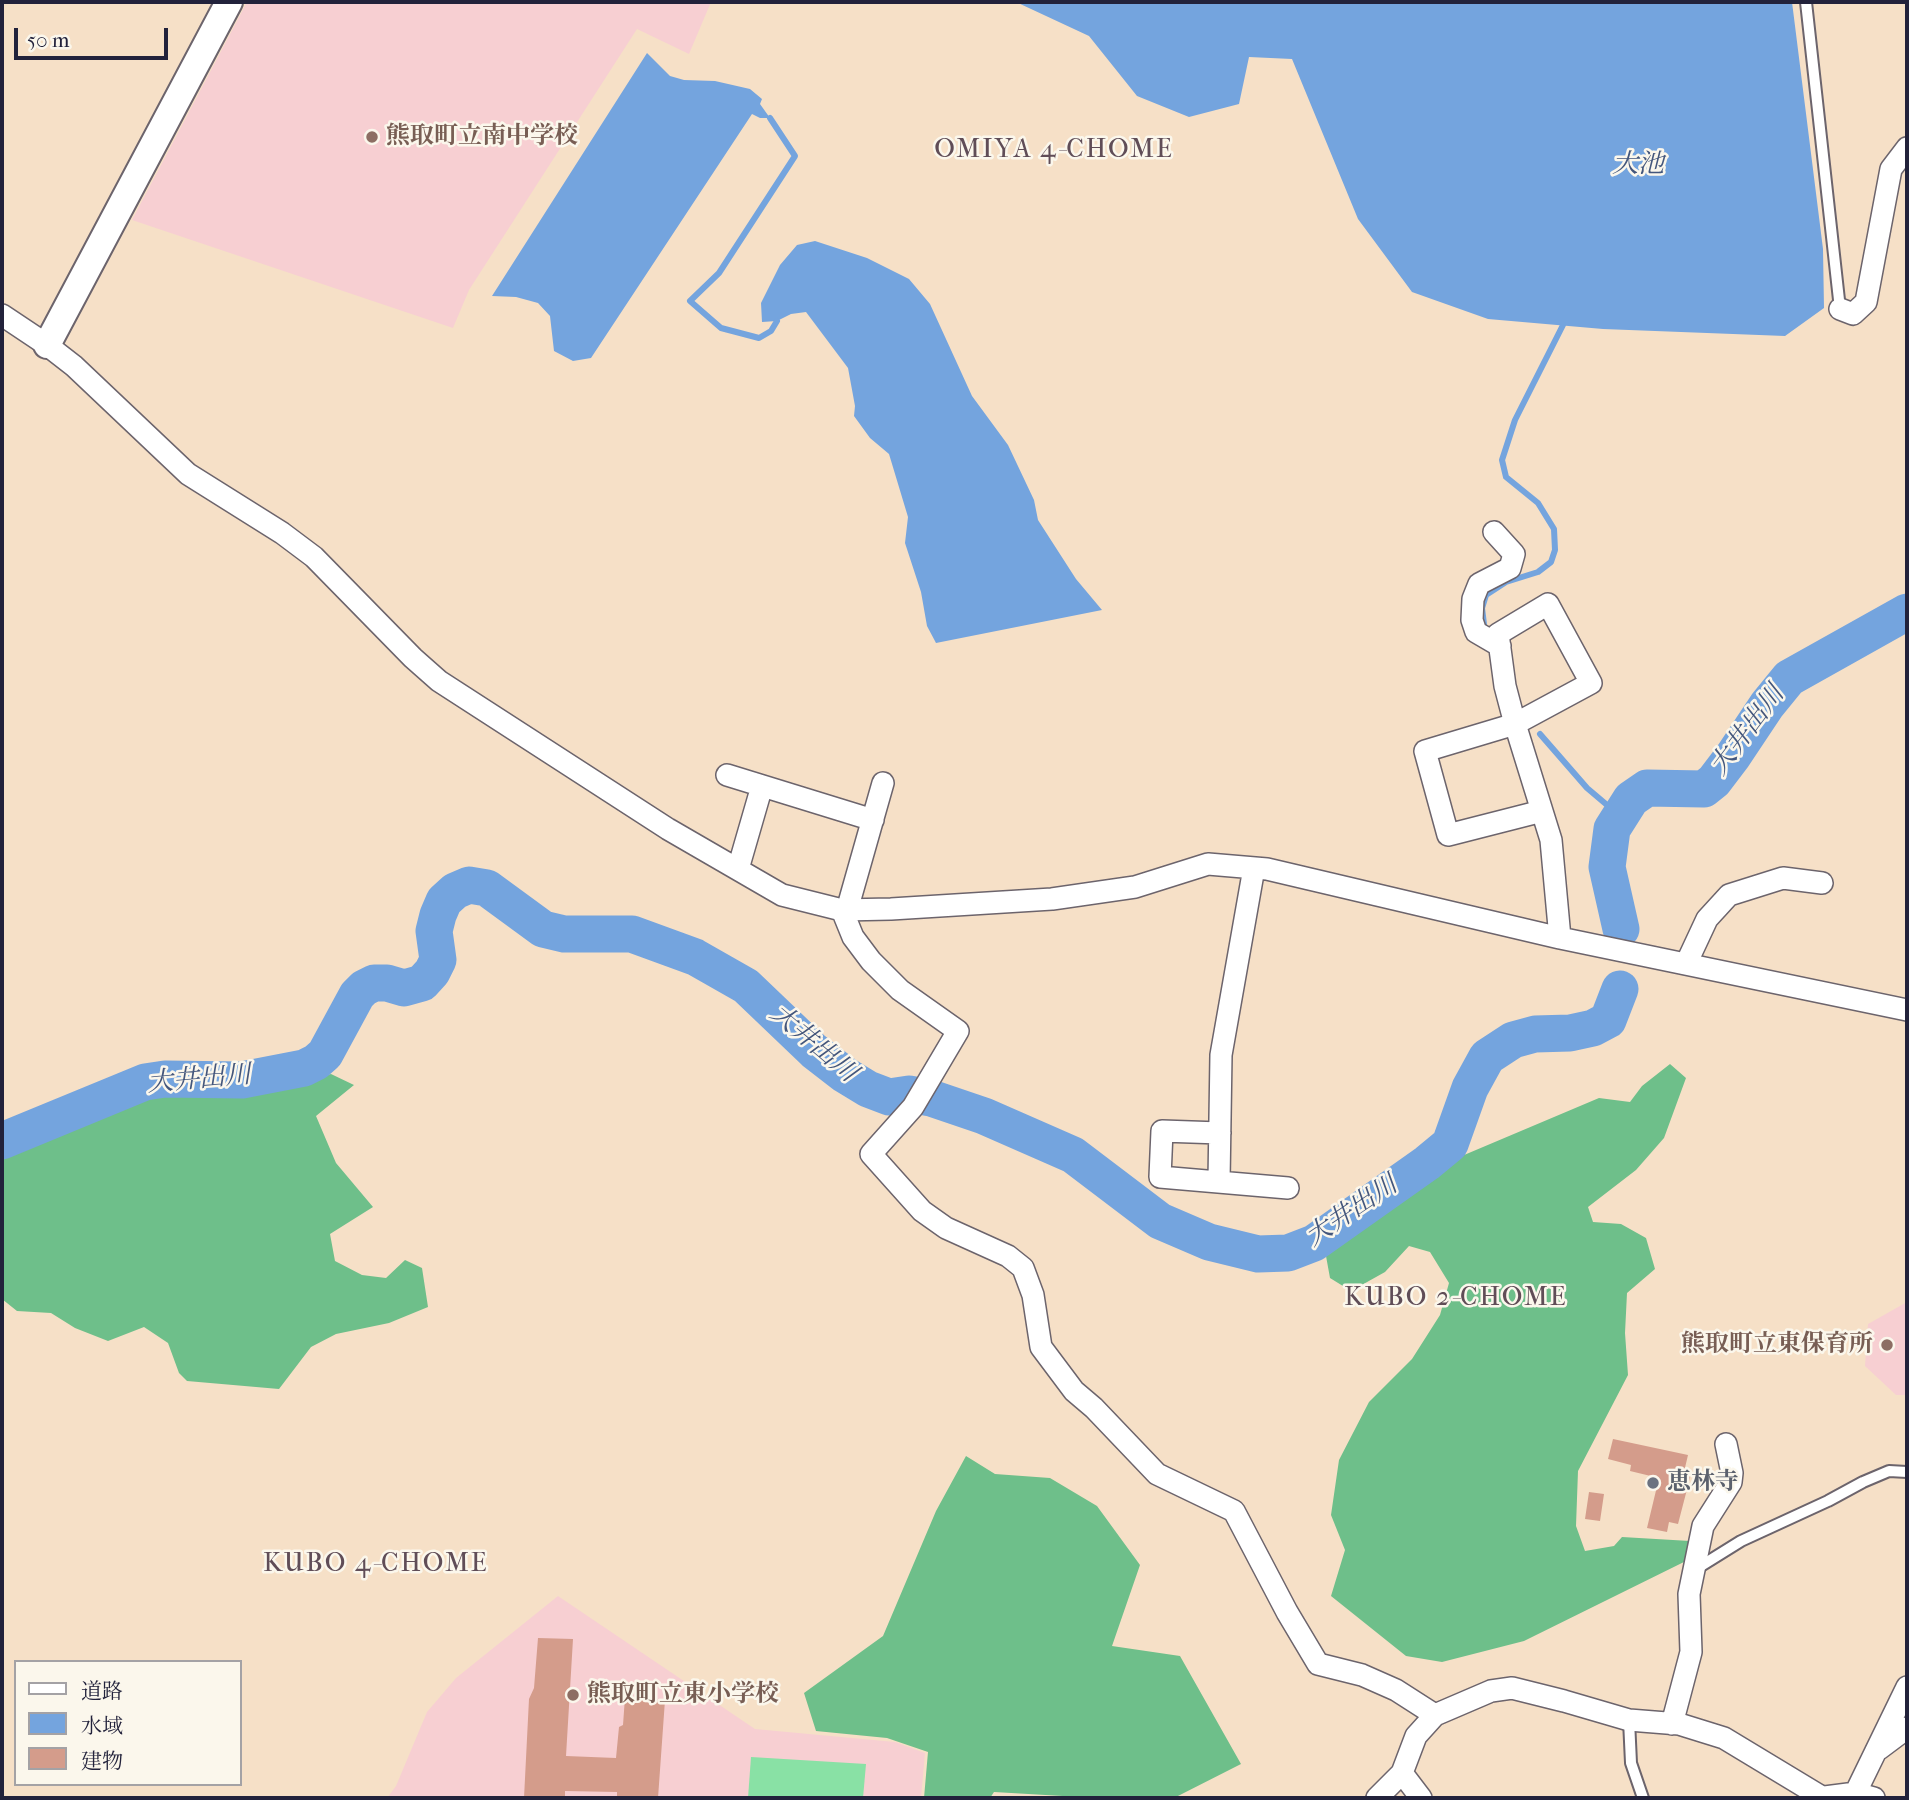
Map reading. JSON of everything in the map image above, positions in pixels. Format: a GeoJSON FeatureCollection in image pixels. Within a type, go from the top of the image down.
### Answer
{"type":"FeatureCollection","features":[{"type":"Feature","properties":{"kind":"street"},"geometry":{"type":"LineString","coordinates":[[47,345],[229,2]]}},
{"type":"Feature","properties":{"kind":"street"},"geometry":{"type":"LineString","coordinates":[[1840,309],[1853,314],[1866,302],[1891,169],[1907,148]]}},
{"type":"Feature","properties":{"kind":"street"},"geometry":{"type":"LineString","coordinates":[[2,315],[74,366],[188,474],[282,533],[314,557],[439,681],[668,829],[782,895],[845,910],[1052,899],[1135,887],[1208,864],[1267,869],[1560,938],[1907,1010]]}},
{"type":"Feature","properties":{"kind":"street"},"geometry":{"type":"LineString","coordinates":[[1494,532],[1514,554],[1510,568],[1479,584],[1473,599],[1472,620],[1476,632],[1500,646]]}},
{"type":"Feature","properties":{"kind":"street"},"geometry":{"type":"LineString","coordinates":[[1542,811],[1448,835],[1425,751],[1515,724],[1591,683],[1548,604],[1498,634],[1505,686],[1515,724],[1542,811],[1551,840],[1560,938]]}},
{"type":"Feature","properties":{"kind":"street"},"geometry":{"type":"LineString","coordinates":[[727,775],[873,820]]}},
{"type":"Feature","properties":{"kind":"street"},"geometry":{"type":"LineString","coordinates":[[883,783],[845,910],[853,937],[871,961],[900,990],[958,1031],[913,1107],[871,1154],[922,1212],[946,1228],[1008,1255],[1023,1268],[1033,1295],[1041,1347],[1074,1391],[1094,1408],[1157,1474],[1234,1511],[1287,1612],[1318,1664],[1373,1680],[1396,1690],[1435,1714]]}},
{"type":"Feature","properties":{"kind":"street"},"geometry":{"type":"LineString","coordinates":[[738,869],[762,786]]}},
{"type":"Feature","properties":{"kind":"street"},"geometry":{"type":"LineString","coordinates":[[1219,1181],[1221,1055],[1254,868]]}},
{"type":"Feature","properties":{"kind":"street"},"geometry":{"type":"LineString","coordinates":[[1686,964],[1707,919],[1729,895],[1783,878],[1822,883]]}},
{"type":"Feature","properties":{"kind":"street"},"geometry":{"type":"LineString","coordinates":[[1220,1133],[1162,1130],[1160,1177],[1287,1188]]}},
{"type":"Feature","properties":{"kind":"street"},"geometry":{"type":"LineString","coordinates":[[1672,1724],[1690,1651],[1689,1594],[1703,1526],[1731,1482],[1732,1473],[1726,1444]]}},
{"type":"Feature","properties":{"kind":"street"},"geometry":{"type":"LineString","coordinates":[[1377,1798],[1402,1773],[1416,1736],[1435,1714],[1491,1692],[1512,1688],[1564,1700],[1629,1720],[1672,1724],[1724,1738],[1819,1797],[1861,1797],[1874,1752],[1907,1686]]}},
{"type":"Feature","properties":{"kind":"street"},"geometry":{"type":"LineString","coordinates":[[1874,1752],[1907,1728]]}},
{"type":"Feature","properties":{"kind":"street"},"geometry":{"type":"LineString","coordinates":[[1402,1773],[1421,1798]]}},
{"type":"Feature","properties":{"kind":"lane"},"geometry":{"type":"LineString","coordinates":[[1806,2],[1840,309]]}},
{"type":"Feature","properties":{"kind":"lane"},"geometry":{"type":"LineString","coordinates":[[1693,1571],[1741,1541],[1828,1502],[1863,1482],[1889,1471],[1907,1472]]}},
{"type":"Feature","properties":{"kind":"lane"},"geometry":{"type":"LineString","coordinates":[[1629,1720],[1631,1763],[1643,1798]]}},
{"type":"Feature","properties":{"kind":"shaded area","name":"熊取町立南中学校"},"geometry":{"type":"Polygon","coordinates":[[[247,2],[711,2],[689,54],[637,29],[469,290],[453,328],[132,220],[247,2]]]}},
{"type":"Feature","properties":{"kind":"shaded area","name":"熊取町立東保育所"},"geometry":{"type":"Polygon","coordinates":[[[1907,1302],[1907,1395],[1896,1395],[1865,1366],[1868,1324],[1907,1302]]]}},
{"type":"Feature","properties":{"kind":"shaded area","name":"熊取町立東小学校"},"geometry":{"type":"Polygon","coordinates":[[[558,1596],[755,1729],[895,1742],[925,1753],[921,1798],[387,1798],[396,1786],[427,1712],[456,1678],[558,1596]]]}},
{"type":"Feature","properties":{"kind":"green space"},"geometry":{"type":"Polygon","coordinates":[[[1670,1064],[1686,1078],[1664,1138],[1636,1170],[1588,1207],[1593,1222],[1621,1224],[1646,1238],[1655,1269],[1627,1293],[1625,1333],[1628,1375],[1578,1471],[1576,1526],[1585,1551],[1614,1546],[1622,1537],[1690,1541],[1690,1559],[1524,1641],[1442,1662],[1406,1656],[1331,1596],[1345,1550],[1331,1515],[1339,1460],[1369,1402],[1412,1359],[1440,1315],[1449,1283],[1430,1252],[1409,1246],[1385,1272],[1351,1291],[1330,1278],[1326,1256],[1360,1225],[1457,1158],[1599,1098],[1630,1102],[1642,1086],[1670,1064]]]}},
{"type":"Feature","properties":{"kind":"green space"},"geometry":{"type":"Polygon","coordinates":[[[331,1074],[354,1085],[316,1116],[336,1163],[373,1207],[330,1234],[335,1261],[362,1275],[386,1278],[405,1260],[422,1268],[428,1307],[389,1323],[336,1334],[311,1347],[279,1389],[187,1381],[179,1373],[168,1343],[144,1327],[108,1341],[75,1328],[51,1313],[17,1311],[2,1299],[2,1151],[148,1090],[249,1092],[331,1074]]]}},
{"type":"Feature","properties":{"kind":"green space"},"geometry":{"type":"Polygon","coordinates":[[[966,1456],[995,1474],[1050,1478],[1097,1506],[1140,1565],[1112,1646],[1180,1656],[1241,1764],[1174,1798],[1097,1798],[994,1792],[990,1798],[924,1798],[928,1752],[887,1738],[816,1731],[804,1693],[883,1636],[936,1511],[966,1456]]]}},
{"type":"Feature","properties":{"kind":"green space"},"geometry":{"type":"Polygon","coordinates":[[[751,1757],[866,1764],[863,1798],[748,1798],[751,1757]]]}},
{"type":"Feature","properties":{"kind":"water","name":"大池"},"geometry":{"type":"Polygon","coordinates":[[[1016,2],[1792,2],[1823,249],[1824,308],[1785,336],[1603,329],[1488,319],[1412,292],[1358,219],[1292,59],[1249,57],[1239,104],[1189,117],[1137,96],[1089,36],[1016,2]]]}},
{"type":"Feature","properties":{"kind":"water"},"geometry":{"type":"Polygon","coordinates":[[[647,53],[670,76],[684,80],[715,81],[750,89],[762,99],[760,104],[770,118],[760,118],[752,114],[591,358],[573,361],[554,351],[550,316],[538,303],[516,297],[492,296],[647,53]]]}},
{"type":"Feature","properties":{"kind":"water"},"geometry":{"type":"Polygon","coordinates":[[[815,241],[867,258],[909,279],[930,304],[972,396],[1008,445],[1034,500],[1038,520],[1076,579],[1102,610],[936,643],[927,626],[921,592],[905,543],[908,517],[889,454],[870,438],[854,416],[855,406],[848,368],[806,312],[791,314],[777,321],[762,322],[761,303],[780,265],[797,245],[815,241]]]}},
{"type":"Feature","properties":{"kind":"building"},"geometry":{"type":"Polygon","coordinates":[[[1613,1439],[1688,1455],[1684,1472],[1691,1474],[1678,1524],[1669,1522],[1667,1532],[1647,1528],[1659,1478],[1630,1471],[1631,1465],[1608,1459],[1613,1439]]]}},
{"type":"Feature","properties":{"kind":"building"},"geometry":{"type":"Polygon","coordinates":[[[1589,1492],[1604,1494],[1600,1521],[1585,1519],[1589,1492]]]}},
{"type":"Feature","properties":{"kind":"building"},"geometry":{"type":"Polygon","coordinates":[[[538,1638],[573,1639],[566,1756],[616,1758],[619,1727],[623,1725],[625,1697],[665,1700],[658,1798],[617,1798],[617,1792],[565,1791],[565,1798],[524,1798],[529,1699],[534,1688],[538,1638]]]}},
{"type":"Feature","properties":{"kind":"waterway"},"geometry":{"type":"LineString","coordinates":[[770,118],[795,156],[719,273],[690,301],[721,328],[759,338],[771,331],[777,321]]}},
{"type":"Feature","properties":{"kind":"waterway"},"geometry":{"type":"LineString","coordinates":[[1484,624],[1482,608],[1486,595],[1506,582],[1538,572],[1551,562],[1555,550],[1554,529],[1538,503],[1506,477],[1502,460],[1515,420],[1563,325]]}},
{"type":"Feature","properties":{"kind":"waterway","name":"大井出川"},"geometry":{"type":"LineString","coordinates":[[1621,929],[1607,867],[1612,829],[1631,799],[1647,788],[1704,789],[1714,781],[1789,678],[1907,612]]}},
{"type":"Feature","properties":{"kind":"waterway"},"geometry":{"type":"LineString","coordinates":[[1540,734],[1587,788],[1620,816]]}},
{"type":"Feature","properties":{"kind":"waterway","name":"大井出川"},"geometry":{"type":"LineString","coordinates":[[2,1141],[145,1082],[165,1079],[242,1080],[304,1068],[316,1062],[325,1054],[357,995],[364,988],[374,983],[387,983],[404,988],[422,983],[432,972],[438,960],[434,931],[438,915],[444,901],[455,891],[469,885],[487,888],[543,929],[564,934],[632,934],[695,957],[746,986],[814,1051],[868,1089],[889,1097],[909,1094],[931,1098],[984,1116],[1073,1155],[1160,1221],[1209,1242],[1258,1254],[1288,1253],[1314,1243],[1450,1144],[1470,1088],[1487,1057],[1513,1040],[1535,1034],[1570,1033],[1593,1028],[1608,1020],[1620,989]]}},
{"type":"Feature","properties":{"kind":"place","name":"熊取町立南中学校"},"geometry":{"type":"Point","coordinates":[372,137]}},
{"type":"Feature","properties":{"kind":"place","name":"熊取町立東保育所"},"geometry":{"type":"Point","coordinates":[1887,1345]}},
{"type":"Feature","properties":{"kind":"place","name":"恵林寺"},"geometry":{"type":"Point","coordinates":[1653,1483]}},
{"type":"Feature","properties":{"kind":"place","name":"熊取町立東小学校"},"geometry":{"type":"Point","coordinates":[573,1695]}},
{"type":"Feature","properties":{"kind":"district","name":"OMIYA 4-CHOME"},"geometry":{"type":"Point","coordinates":[1054,151]}},
{"type":"Feature","properties":{"kind":"district","name":"KUBO 2-CHOME"},"geometry":{"type":"Point","coordinates":[1456,1299]}},
{"type":"Feature","properties":{"kind":"district","name":"KUBO 4-CHOME"},"geometry":{"type":"Point","coordinates":[376,1565]}}]}
